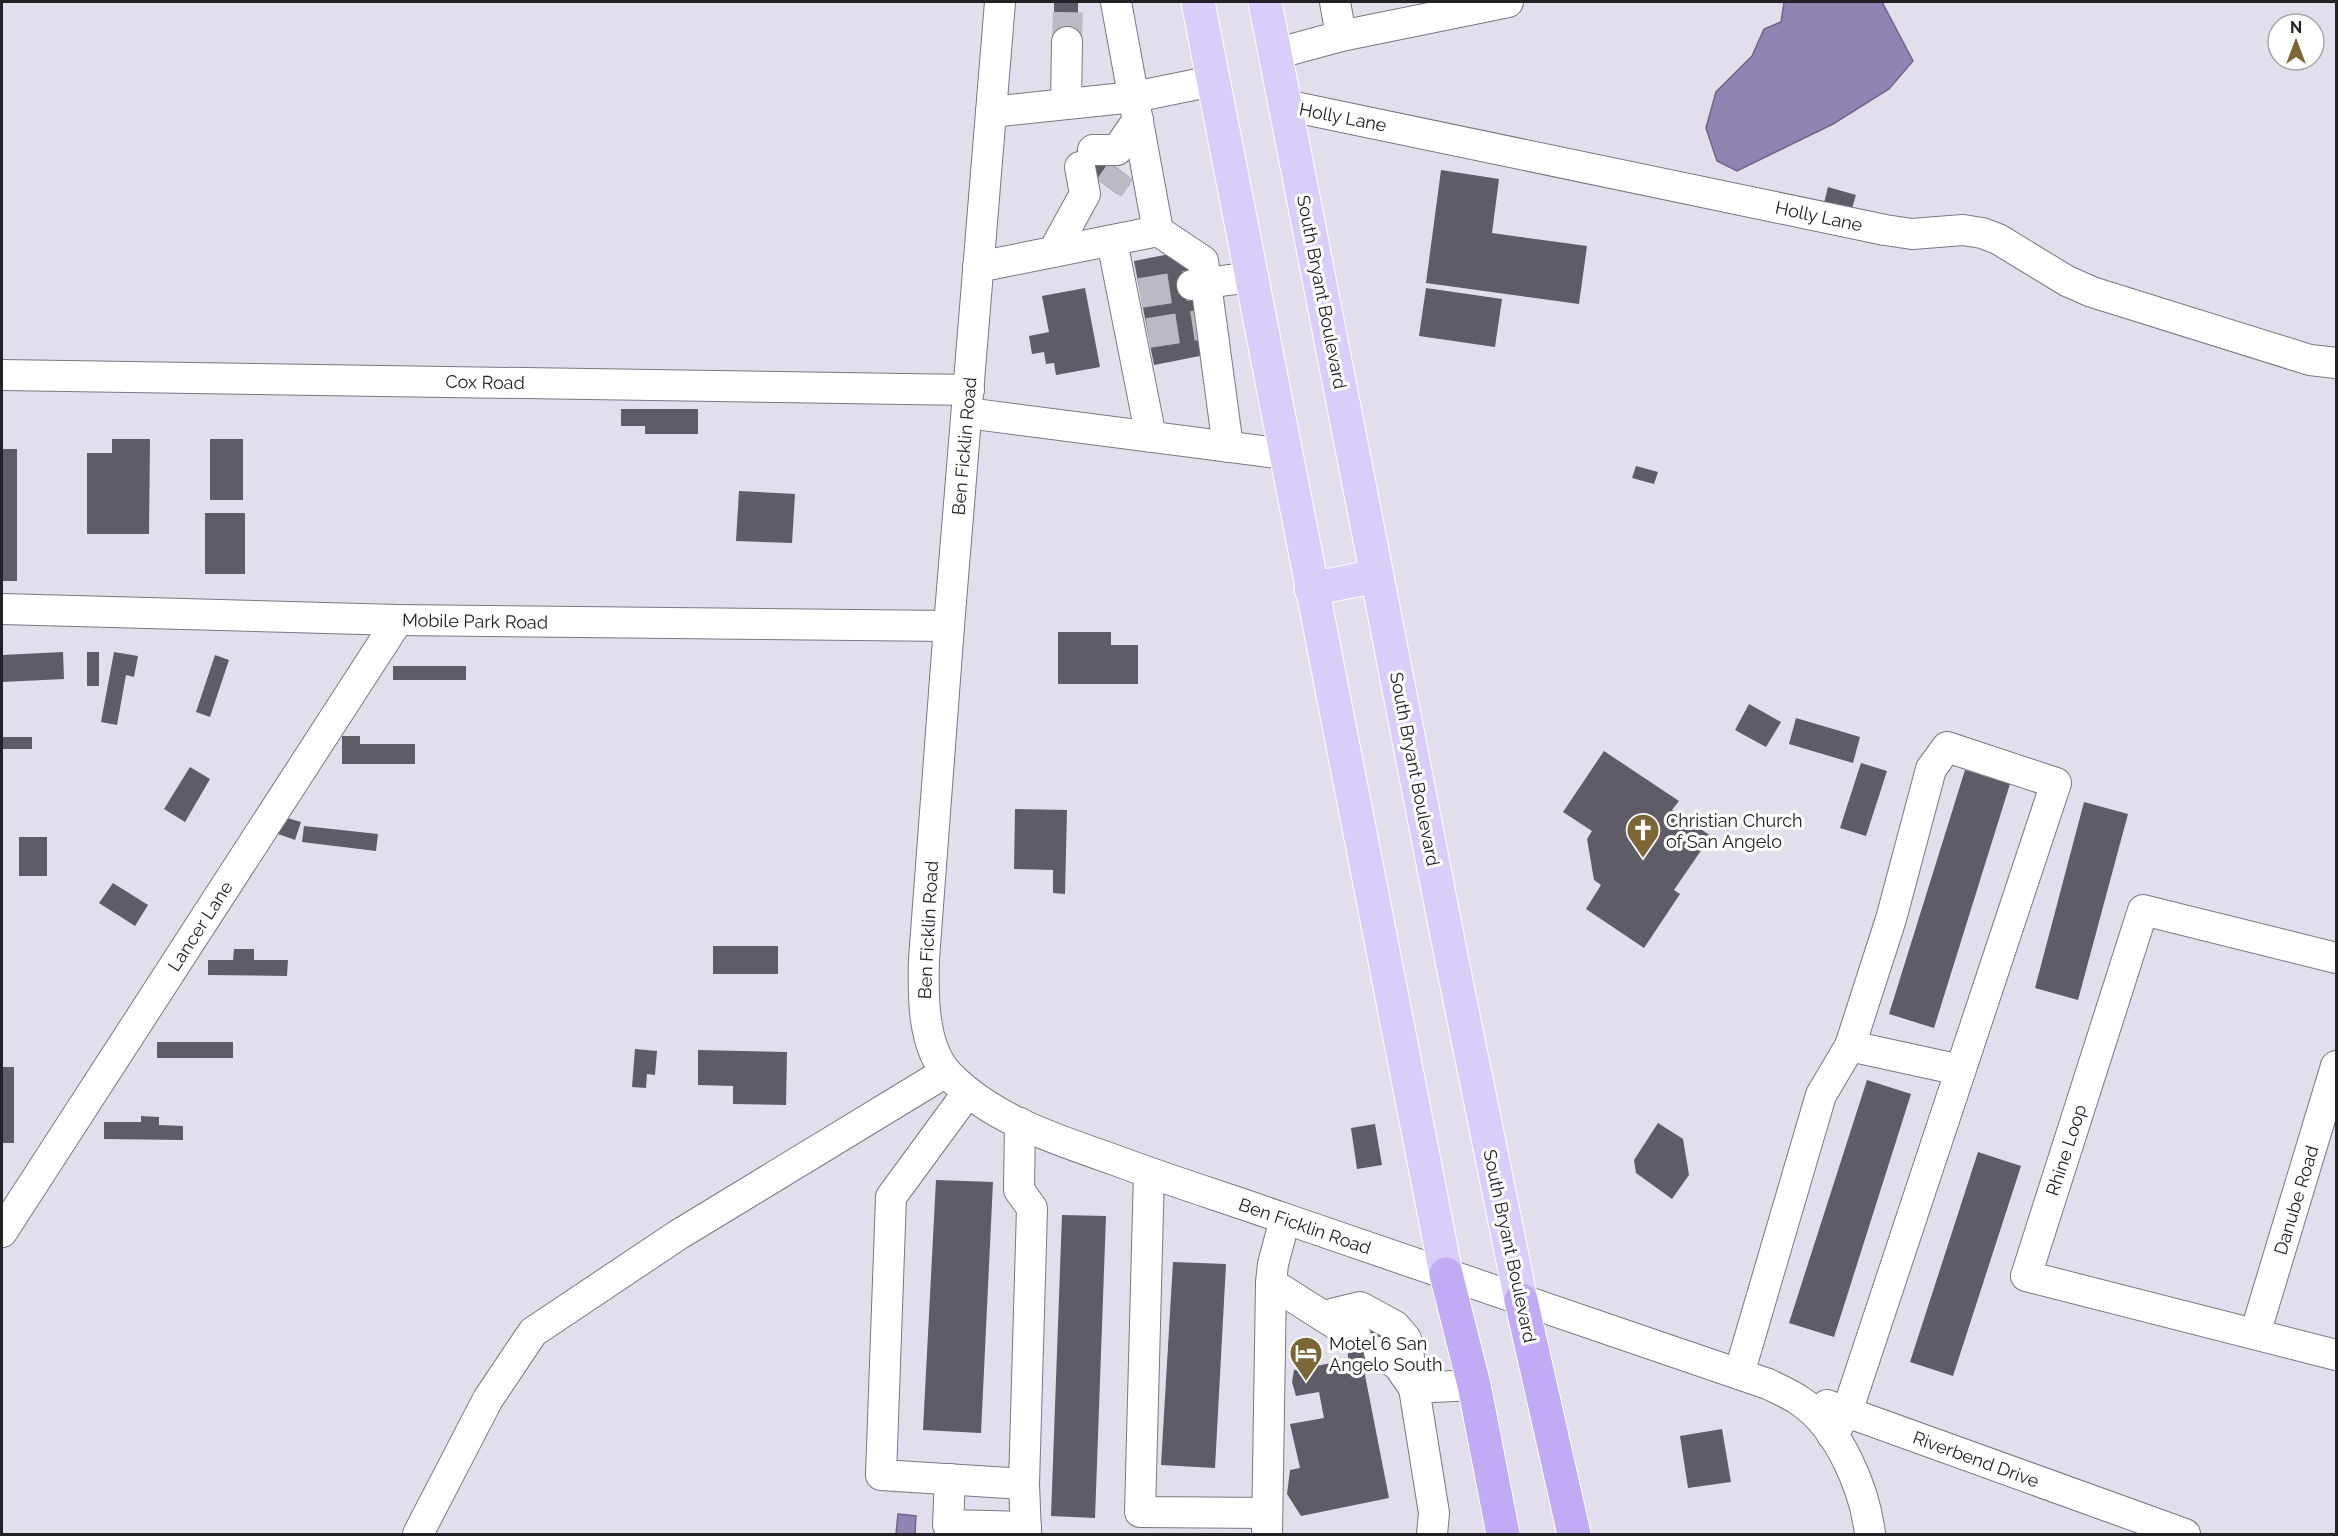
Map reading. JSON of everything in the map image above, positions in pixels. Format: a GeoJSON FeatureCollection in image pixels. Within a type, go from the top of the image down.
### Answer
{"type":"FeatureCollection","features":[{"type":"Feature","properties":{"kind":"highway"},"geometry":{"type":"LineString","coordinates":[[1446,1274],[1474,1385],[1503,1534]]}},
{"type":"Feature","properties":{"kind":"highway","name":"South Bryant Boulevard"},"geometry":{"type":"LineString","coordinates":[[1521,1300],[1574,1534]]}},
{"type":"Feature","properties":{"kind":"main road"},"geometry":{"type":"LineString","coordinates":[[1198,2],[1446,1274]]}},
{"type":"Feature","properties":{"kind":"main road","name":"South Bryant Boulevard"},"geometry":{"type":"LineString","coordinates":[[1265,2],[1521,1300]]}},
{"type":"Feature","properties":{"kind":"main road"},"geometry":{"type":"LineString","coordinates":[[1311,589],[1377,576]]}},
{"type":"Feature","properties":{"kind":"street","name":"Ben Ficklin Road"},"geometry":{"type":"LineString","coordinates":[[1000,2],[949,626],[923,980],[926,1023],[939,1061],[946,1072],[968,1092],[1020,1123],[1149,1173],[1768,1384]]}},
{"type":"Feature","properties":{"kind":"street"},"geometry":{"type":"LineString","coordinates":[[1116,2],[1158,231]]}},
{"type":"Feature","properties":{"kind":"street"},"geometry":{"type":"LineString","coordinates":[[1335,2],[1341,36]]}},
{"type":"Feature","properties":{"kind":"street"},"geometry":{"type":"LineString","coordinates":[[1275,54],[1423,10],[1508,2]]}},
{"type":"Feature","properties":{"kind":"street"},"geometry":{"type":"LineString","coordinates":[[1066,104],[1067,42]]}},
{"type":"Feature","properties":{"kind":"street"},"geometry":{"type":"LineString","coordinates":[[991,112],[1066,104],[1136,109],[1213,81]]}},
{"type":"Feature","properties":{"kind":"street","name":"Holly Lane"},"geometry":{"type":"LineString","coordinates":[[1286,105],[1885,230],[1912,234],[1964,230],[1982,233],[1998,239],[2067,281],[2092,292],[2310,360],[2337,363]]}},
{"type":"Feature","properties":{"kind":"street"},"geometry":{"type":"LineString","coordinates":[[1053,252],[1136,109]]}},
{"type":"Feature","properties":{"kind":"street"},"geometry":{"type":"LineString","coordinates":[[978,267],[1158,231],[1203,261],[1199,284],[1228,447]]}},
{"type":"Feature","properties":{"kind":"street"},"geometry":{"type":"LineString","coordinates":[[1112,241],[1132,294],[1140,335],[1151,436]]}},
{"type":"Feature","properties":{"kind":"street"},"geometry":{"type":"LineString","coordinates":[[1199,284],[1251,277]]}},
{"type":"Feature","properties":{"kind":"street","name":"Cox Road"},"geometry":{"type":"LineString","coordinates":[[2,375],[968,401],[1151,436],[1286,454]]}},
{"type":"Feature","properties":{"kind":"street","name":"Mobile Park Road"},"geometry":{"type":"LineString","coordinates":[[2,609],[398,620],[949,626]]}},
{"type":"Feature","properties":{"kind":"street","name":"Lancer Lane"},"geometry":{"type":"LineString","coordinates":[[2,1232],[398,620]]}},
{"type":"Feature","properties":{"kind":"street"},"geometry":{"type":"LineString","coordinates":[[1739,1374],[1821,1095],[1850,1046],[1891,919],[1931,769],[1947,747],[2056,783],[1839,1424],[1846,1457],[1857,1482],[1870,1534]]}},
{"type":"Feature","properties":{"kind":"street","name":"Rhine Loop"},"geometry":{"type":"LineString","coordinates":[[2337,958],[2143,910],[2026,1276],[2337,1355]]}},
{"type":"Feature","properties":{"kind":"street"},"geometry":{"type":"LineString","coordinates":[[1850,1046],[1960,1070]]}},
{"type":"Feature","properties":{"kind":"street","name":"Danube Road"},"geometry":{"type":"LineString","coordinates":[[2255,1334],[2337,1066]]}},
{"type":"Feature","properties":{"kind":"street"},"geometry":{"type":"LineString","coordinates":[[418,1534],[488,1399],[533,1332],[678,1235],[946,1072]]}},
{"type":"Feature","properties":{"kind":"street"},"geometry":{"type":"LineString","coordinates":[[968,1092],[891,1197],[880,1475],[1024,1484]]}},
{"type":"Feature","properties":{"kind":"street"},"geometry":{"type":"LineString","coordinates":[[950,1479],[948,1525],[1026,1531],[1024,1484],[1032,1208],[1019,1190],[1020,1123]]}},
{"type":"Feature","properties":{"kind":"street"},"geometry":{"type":"LineString","coordinates":[[1149,1173],[1140,1523],[1267,1524],[1271,1283],[1273,1264],[1285,1219]]}},
{"type":"Feature","properties":{"kind":"street"},"geometry":{"type":"LineString","coordinates":[[1271,1283],[1398,1365],[1414,1388]]}},
{"type":"Feature","properties":{"kind":"street"},"geometry":{"type":"LineString","coordinates":[[1323,1316],[1360,1307],[1395,1326],[1406,1340],[1434,1513],[1432,1534]]}},
{"type":"Feature","properties":{"kind":"street","name":"Riverbend Drive"},"geometry":{"type":"LineString","coordinates":[[1768,1384],[1839,1424],[2185,1534]]}},
{"type":"Feature","properties":{"kind":"street"},"geometry":{"type":"LineString","coordinates":[[1414,1388],[1474,1385]]}},
{"type":"Feature","properties":{"kind":"shaded area"},"geometry":{"type":"Polygon","coordinates":[[[1784,2],[1882,2],[1913,61],[1889,89],[1833,124],[1737,171],[1717,161],[1706,128],[1716,92],[1752,56],[1764,29],[1781,22],[1784,2]]]}},
{"type":"Feature","properties":{"kind":"shaded area"},"geometry":{"type":"Polygon","coordinates":[[[898,1514],[916,1516],[915,1534],[896,1534],[898,1514]]]}},
{"type":"Feature","properties":{"kind":"building"},"geometry":{"type":"Polygon","coordinates":[[[1054,2],[1078,2],[1078,42],[1054,42],[1054,2]]]}},
{"type":"Feature","properties":{"kind":"building"},"geometry":{"type":"Polygon","coordinates":[[[1083,142],[1129,177],[1117,194],[1071,160],[1083,142]]]}},
{"type":"Feature","properties":{"kind":"building"},"geometry":{"type":"Polygon","coordinates":[[[1441,170],[1499,179],[1492,233],[1587,246],[1579,304],[1426,283],[1441,170]]]}},
{"type":"Feature","properties":{"kind":"building"},"geometry":{"type":"Polygon","coordinates":[[[1828,187],[1856,195],[1850,215],[1823,207],[1828,187]]]}},
{"type":"Feature","properties":{"kind":"building"},"geometry":{"type":"Polygon","coordinates":[[[1185,251],[1205,355],[1154,365],[1134,261],[1185,251]]]}},
{"type":"Feature","properties":{"kind":"building"},"geometry":{"type":"Polygon","coordinates":[[[1085,288],[1100,367],[1056,375],[1054,363],[1046,364],[1044,352],[1032,354],[1029,336],[1049,332],[1042,296],[1085,288]]]}},
{"type":"Feature","properties":{"kind":"building"},"geometry":{"type":"Polygon","coordinates":[[[1426,288],[1502,299],[1495,347],[1419,336],[1426,288]]]}},
{"type":"Feature","properties":{"kind":"building"},"geometry":{"type":"Polygon","coordinates":[[[621,409],[698,409],[698,434],[645,434],[645,426],[621,426],[621,409]]]}},
{"type":"Feature","properties":{"kind":"building"},"geometry":{"type":"Polygon","coordinates":[[[112,439],[150,439],[149,534],[87,534],[87,453],[112,453],[112,439]]]}},
{"type":"Feature","properties":{"kind":"building"},"geometry":{"type":"Polygon","coordinates":[[[210,439],[243,439],[243,500],[210,500],[210,439]]]}},
{"type":"Feature","properties":{"kind":"building"},"geometry":{"type":"Polygon","coordinates":[[[2,449],[17,449],[17,581],[2,581],[2,449]]]}},
{"type":"Feature","properties":{"kind":"building"},"geometry":{"type":"Polygon","coordinates":[[[1636,466],[1658,472],[1654,484],[1632,478],[1636,466]]]}},
{"type":"Feature","properties":{"kind":"building"},"geometry":{"type":"Polygon","coordinates":[[[739,491],[795,494],[792,543],[736,541],[739,491]]]}},
{"type":"Feature","properties":{"kind":"building"},"geometry":{"type":"Polygon","coordinates":[[[205,513],[245,513],[245,574],[205,574],[205,513]]]}},
{"type":"Feature","properties":{"kind":"building"},"geometry":{"type":"Polygon","coordinates":[[[1058,632],[1111,632],[1111,645],[1138,645],[1138,684],[1058,684],[1058,632]]]}},
{"type":"Feature","properties":{"kind":"building"},"geometry":{"type":"Polygon","coordinates":[[[63,652],[64,679],[2,682],[2,655],[63,652]]]}},
{"type":"Feature","properties":{"kind":"building"},"geometry":{"type":"Polygon","coordinates":[[[87,652],[99,652],[99,686],[87,686],[87,652]]]}},
{"type":"Feature","properties":{"kind":"building"},"geometry":{"type":"Polygon","coordinates":[[[114,652],[138,656],[134,677],[126,675],[117,725],[101,722],[114,652]]]}},
{"type":"Feature","properties":{"kind":"building"},"geometry":{"type":"Polygon","coordinates":[[[215,655],[229,660],[210,717],[196,712],[215,655]]]}},
{"type":"Feature","properties":{"kind":"building"},"geometry":{"type":"Polygon","coordinates":[[[393,666],[466,666],[466,680],[393,680],[393,666]]]}},
{"type":"Feature","properties":{"kind":"building"},"geometry":{"type":"Polygon","coordinates":[[[1749,704],[1781,722],[1766,747],[1735,730],[1749,704]]]}},
{"type":"Feature","properties":{"kind":"building"},"geometry":{"type":"Polygon","coordinates":[[[1796,718],[1860,737],[1853,763],[1789,744],[1796,718]]]}},
{"type":"Feature","properties":{"kind":"building"},"geometry":{"type":"Polygon","coordinates":[[[342,736],[360,736],[360,744],[415,744],[415,764],[342,764],[342,736]]]}},
{"type":"Feature","properties":{"kind":"building"},"geometry":{"type":"Polygon","coordinates":[[[2,737],[32,737],[32,749],[2,749],[2,737]]]}},
{"type":"Feature","properties":{"kind":"building","name":"Christian Church of San Angelo"},"geometry":{"type":"Polygon","coordinates":[[[1604,751],[1679,801],[1672,810],[1711,836],[1674,890],[1680,894],[1644,948],[1586,909],[1601,885],[1594,880],[1587,839],[1592,831],[1563,812],[1604,751]]]}},
{"type":"Feature","properties":{"kind":"building"},"geometry":{"type":"Polygon","coordinates":[[[1861,763],[1887,771],[1866,836],[1840,828],[1861,763]]]}},
{"type":"Feature","properties":{"kind":"building"},"geometry":{"type":"Polygon","coordinates":[[[190,767],[210,779],[185,822],[164,809],[190,767]]]}},
{"type":"Feature","properties":{"kind":"building"},"geometry":{"type":"Polygon","coordinates":[[[1965,770],[2010,784],[1934,1028],[1889,1014],[1965,770]]]}},
{"type":"Feature","properties":{"kind":"building"},"geometry":{"type":"Polygon","coordinates":[[[2084,802],[2128,814],[2078,1000],[2035,988],[2084,802]]]}},
{"type":"Feature","properties":{"kind":"building"},"geometry":{"type":"Polygon","coordinates":[[[1015,809],[1067,810],[1065,894],[1053,893],[1053,870],[1014,869],[1015,809]]]}},
{"type":"Feature","properties":{"kind":"building"},"geometry":{"type":"Polygon","coordinates":[[[284,817],[301,822],[295,840],[278,834],[284,817]]]}},
{"type":"Feature","properties":{"kind":"building"},"geometry":{"type":"Polygon","coordinates":[[[304,826],[378,834],[376,851],[302,842],[304,826]]]}},
{"type":"Feature","properties":{"kind":"building"},"geometry":{"type":"Polygon","coordinates":[[[19,837],[47,837],[47,876],[19,876],[19,837]]]}},
{"type":"Feature","properties":{"kind":"building"},"geometry":{"type":"Polygon","coordinates":[[[113,883],[148,905],[135,926],[99,903],[113,883]]]}},
{"type":"Feature","properties":{"kind":"building"},"geometry":{"type":"Polygon","coordinates":[[[713,946],[778,946],[778,974],[713,974],[713,946]]]}},
{"type":"Feature","properties":{"kind":"building"},"geometry":{"type":"Polygon","coordinates":[[[234,949],[254,949],[254,960],[288,960],[287,976],[208,975],[208,960],[233,960],[234,949]]]}},
{"type":"Feature","properties":{"kind":"building"},"geometry":{"type":"Polygon","coordinates":[[[157,1042],[233,1042],[233,1058],[157,1058],[157,1042]]]}},
{"type":"Feature","properties":{"kind":"building"},"geometry":{"type":"Polygon","coordinates":[[[635,1049],[657,1051],[655,1075],[647,1074],[646,1088],[632,1087],[635,1049]]]}},
{"type":"Feature","properties":{"kind":"building"},"geometry":{"type":"Polygon","coordinates":[[[698,1050],[787,1052],[786,1105],[733,1104],[733,1086],[698,1085],[698,1050]]]}},
{"type":"Feature","properties":{"kind":"building"},"geometry":{"type":"Polygon","coordinates":[[[2,1067],[14,1067],[14,1143],[2,1143],[2,1067]]]}},
{"type":"Feature","properties":{"kind":"building"},"geometry":{"type":"Polygon","coordinates":[[[1867,1080],[1911,1094],[1834,1337],[1789,1323],[1867,1080]]]}},
{"type":"Feature","properties":{"kind":"building"},"geometry":{"type":"Polygon","coordinates":[[[141,1116],[159,1117],[159,1125],[183,1126],[183,1140],[104,1139],[104,1122],[141,1122],[141,1116]]]}},
{"type":"Feature","properties":{"kind":"building"},"geometry":{"type":"Polygon","coordinates":[[[1658,1123],[1683,1139],[1689,1175],[1672,1199],[1636,1173],[1634,1160],[1658,1123]]]}},
{"type":"Feature","properties":{"kind":"building"},"geometry":{"type":"Polygon","coordinates":[[[1375,1124],[1382,1165],[1357,1169],[1351,1128],[1375,1124]]]}},
{"type":"Feature","properties":{"kind":"building"},"geometry":{"type":"Polygon","coordinates":[[[1978,1152],[2021,1166],[1953,1376],[1910,1362],[1978,1152]]]}},
{"type":"Feature","properties":{"kind":"building"},"geometry":{"type":"Polygon","coordinates":[[[936,1180],[993,1182],[981,1433],[923,1430],[936,1180]]]}},
{"type":"Feature","properties":{"kind":"building"},"geometry":{"type":"Polygon","coordinates":[[[1062,1215],[1106,1216],[1095,1518],[1051,1516],[1062,1215]]]}},
{"type":"Feature","properties":{"kind":"building"},"geometry":{"type":"Polygon","coordinates":[[[1173,1262],[1226,1264],[1215,1468],[1161,1465],[1173,1262]]]}},
{"type":"Feature","properties":{"kind":"building"},"geometry":{"type":"Polygon","coordinates":[[[1364,1325],[1387,1339],[1371,1364],[1364,1370],[1389,1498],[1301,1516],[1287,1494],[1290,1470],[1300,1468],[1290,1424],[1324,1418],[1319,1392],[1296,1396],[1292,1382],[1294,1370],[1348,1360],[1348,1350],[1364,1325]]]}},
{"type":"Feature","properties":{"kind":"building"},"geometry":{"type":"Polygon","coordinates":[[[1722,1429],[1731,1482],[1688,1488],[1680,1436],[1722,1429]]]}},
{"type":"Feature","properties":{"kind":"tunnel"},"geometry":{"type":"LineString","coordinates":[[1067,42],[1068,2]]}},
{"type":"Feature","properties":{"kind":"tunnel"},"geometry":{"type":"LineString","coordinates":[[1109,188],[1121,171]]}},
{"type":"Feature","properties":{"kind":"tunnel"},"geometry":{"type":"LineString","coordinates":[[1140,293],[1192,285]]}},
{"type":"Feature","properties":{"kind":"tunnel"},"geometry":{"type":"LineString","coordinates":[[1148,333],[1199,325]]}},
{"type":"Feature","properties":{"kind":"place","name":"Christian Church of San Angelo"},"geometry":{"type":"Point","coordinates":[1643,859]}},
{"type":"Feature","properties":{"kind":"place","name":"Motel 6 San Angelo South"},"geometry":{"type":"Point","coordinates":[1306,1382]}}]}
